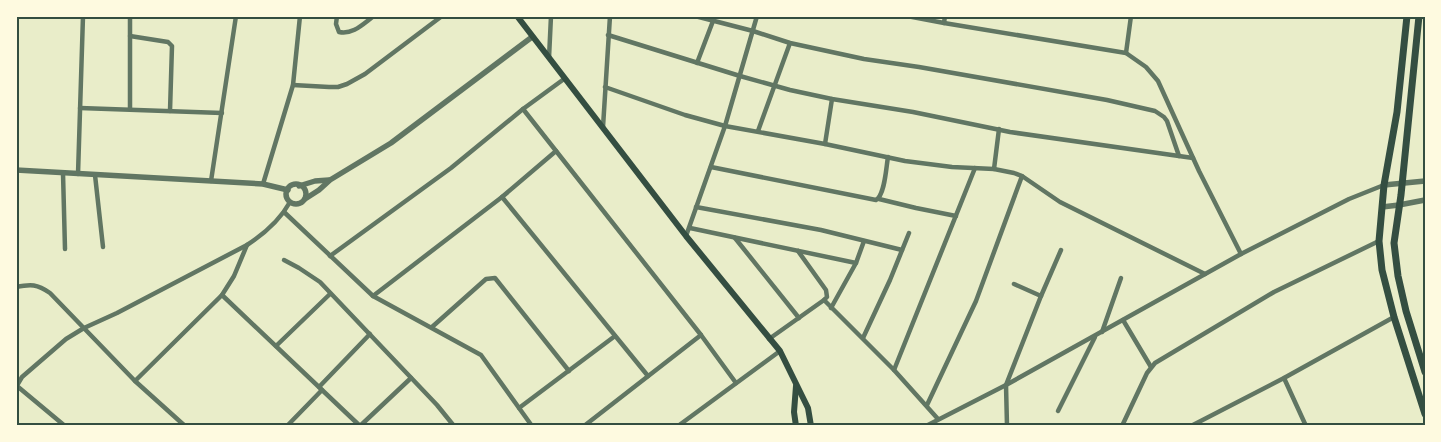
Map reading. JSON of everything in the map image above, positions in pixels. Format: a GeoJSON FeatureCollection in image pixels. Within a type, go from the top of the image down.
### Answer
{"type":"FeatureCollection","features":[{"type":"Feature","properties":{"kind":"main road"},"geometry":{"type":"LineString","coordinates":[[517,16],[686,236],[780,351],[808,408],[811,426]]}},
{"type":"Feature","properties":{"kind":"main road"},"geometry":{"type":"LineString","coordinates":[[1407,16],[1397,112],[1384,185],[1379,241],[1382,270],[1394,317],[1425,414]]}},
{"type":"Feature","properties":{"kind":"main road"},"geometry":{"type":"LineString","coordinates":[[1419,16],[1394,242],[1398,276],[1406,311],[1425,372]]}},
{"type":"Feature","properties":{"kind":"main road"},"geometry":{"type":"LineString","coordinates":[[796,426],[794,412],[797,385]]}},
{"type":"Feature","properties":{"kind":"street"},"geometry":{"type":"LineString","coordinates":[[16,32],[17,16]]}},
{"type":"Feature","properties":{"kind":"street"},"geometry":{"type":"LineString","coordinates":[[78,174],[83,16]]}},
{"type":"Feature","properties":{"kind":"street"},"geometry":{"type":"LineString","coordinates":[[130,16],[130,109]]}},
{"type":"Feature","properties":{"kind":"street"},"geometry":{"type":"LineString","coordinates":[[211,181],[236,16]]}},
{"type":"Feature","properties":{"kind":"street"},"geometry":{"type":"LineString","coordinates":[[263,184],[293,85],[300,16]]}},
{"type":"Feature","properties":{"kind":"street"},"geometry":{"type":"LineString","coordinates":[[337,16],[336,27],[339,32],[343,33],[357,29],[374,16]]}},
{"type":"Feature","properties":{"kind":"street"},"geometry":{"type":"LineString","coordinates":[[293,85],[338,87],[347,84],[365,74],[436,18],[442,16]]}},
{"type":"Feature","properties":{"kind":"street"},"geometry":{"type":"LineString","coordinates":[[549,59],[551,16]]}},
{"type":"Feature","properties":{"kind":"street"},"geometry":{"type":"LineString","coordinates":[[603,128],[610,16]]}},
{"type":"Feature","properties":{"kind":"street"},"geometry":{"type":"LineString","coordinates":[[695,16],[790,43],[864,59],[1030,86],[1155,111],[1164,116],[1167,121],[1179,156]]}},
{"type":"Feature","properties":{"kind":"street"},"geometry":{"type":"LineString","coordinates":[[686,236],[725,126],[757,16]]}},
{"type":"Feature","properties":{"kind":"street"},"geometry":{"type":"LineString","coordinates":[[907,16],[1126,53],[1146,67],[1158,81],[1193,158],[1241,254]]}},
{"type":"Feature","properties":{"kind":"street"},"geometry":{"type":"LineString","coordinates":[[944,22],[945,16]]}},
{"type":"Feature","properties":{"kind":"street"},"geometry":{"type":"LineString","coordinates":[[1126,53],[1131,16]]}},
{"type":"Feature","properties":{"kind":"street"},"geometry":{"type":"LineString","coordinates":[[697,63],[713,21]]}},
{"type":"Feature","properties":{"kind":"street"},"geometry":{"type":"LineString","coordinates":[[608,35],[774,86],[832,99],[913,112],[999,130],[1193,158]]}},
{"type":"Feature","properties":{"kind":"street"},"geometry":{"type":"LineString","coordinates":[[130,36],[168,42],[172,46],[170,111]]}},
{"type":"Feature","properties":{"kind":"street"},"geometry":{"type":"LineString","coordinates":[[330,180],[293,186],[288,190],[287,198],[290,202],[298,204],[330,180],[391,143],[532,37]]}},
{"type":"Feature","properties":{"kind":"street"},"geometry":{"type":"LineString","coordinates":[[758,131],[790,43]]}},
{"type":"Feature","properties":{"kind":"street"},"geometry":{"type":"LineString","coordinates":[[330,256],[451,168],[564,79]]}},
{"type":"Feature","properties":{"kind":"street"},"geometry":{"type":"LineString","coordinates":[[605,86],[684,115],[725,126],[931,165],[1007,171],[1022,176],[1060,202],[1205,274]]}},
{"type":"Feature","properties":{"kind":"street"},"geometry":{"type":"LineString","coordinates":[[826,144],[832,99]]}},
{"type":"Feature","properties":{"kind":"street"},"geometry":{"type":"LineString","coordinates":[[80,108],[222,113]]}},
{"type":"Feature","properties":{"kind":"street"},"geometry":{"type":"LineString","coordinates":[[524,109],[701,335],[736,383]]}},
{"type":"Feature","properties":{"kind":"street"},"geometry":{"type":"LineString","coordinates":[[994,169],[999,130]]}},
{"type":"Feature","properties":{"kind":"street"},"geometry":{"type":"LineString","coordinates":[[373,296],[502,197],[556,151]]}},
{"type":"Feature","properties":{"kind":"street"},"geometry":{"type":"LineString","coordinates":[[879,198],[882,193],[888,157]]}},
{"type":"Feature","properties":{"kind":"street"},"geometry":{"type":"LineString","coordinates":[[711,167],[873,200],[879,198],[956,216]]}},
{"type":"Feature","properties":{"kind":"street"},"geometry":{"type":"LineString","coordinates":[[894,370],[974,168]]}},
{"type":"Feature","properties":{"kind":"street"},"geometry":{"type":"LineString","coordinates":[[16,170],[263,184],[288,190]]}},
{"type":"Feature","properties":{"kind":"street"},"geometry":{"type":"LineString","coordinates":[[63,173],[64,248]]}},
{"type":"Feature","properties":{"kind":"street"},"geometry":{"type":"LineString","coordinates":[[95,175],[103,247]]}},
{"type":"Feature","properties":{"kind":"street"},"geometry":{"type":"LineString","coordinates":[[927,405],[976,301],[1022,176]]}},
{"type":"Feature","properties":{"kind":"street"},"geometry":{"type":"LineString","coordinates":[[926,426],[1006,385],[1241,254],[1349,199],[1384,185],[1425,181]]}},
{"type":"Feature","properties":{"kind":"street"},"geometry":{"type":"LineString","coordinates":[[299,186],[306,192],[304,199]]}},
{"type":"Feature","properties":{"kind":"street"},"geometry":{"type":"LineString","coordinates":[[502,197],[648,376]]}},
{"type":"Feature","properties":{"kind":"street"},"geometry":{"type":"LineString","coordinates":[[1382,207],[1425,200]]}},
{"type":"Feature","properties":{"kind":"street"},"geometry":{"type":"LineString","coordinates":[[65,426],[17,386],[22,377],[66,339],[84,328],[247,245],[277,220],[290,202]]}},
{"type":"Feature","properties":{"kind":"street"},"geometry":{"type":"LineString","coordinates":[[696,207],[821,230],[902,250]]}},
{"type":"Feature","properties":{"kind":"street"},"geometry":{"type":"LineString","coordinates":[[284,212],[373,296],[481,355],[532,426]]}},
{"type":"Feature","properties":{"kind":"street"},"geometry":{"type":"LineString","coordinates":[[690,228],[856,263]]}},
{"type":"Feature","properties":{"kind":"street"},"geometry":{"type":"LineString","coordinates":[[862,338],[910,233]]}},
{"type":"Feature","properties":{"kind":"street"},"geometry":{"type":"LineString","coordinates":[[735,238],[799,318]]}},
{"type":"Feature","properties":{"kind":"street"},"geometry":{"type":"LineString","coordinates":[[832,308],[856,263],[864,241]]}},
{"type":"Feature","properties":{"kind":"street"},"geometry":{"type":"LineString","coordinates":[[1122,426],[1151,367],[1161,359],[1274,292],[1379,241]]}},
{"type":"Feature","properties":{"kind":"street"},"geometry":{"type":"LineString","coordinates":[[135,381],[222,295],[234,276],[247,245]]}},
{"type":"Feature","properties":{"kind":"street"},"geometry":{"type":"LineString","coordinates":[[1007,426],[1006,385],[1061,250]]}},
{"type":"Feature","properties":{"kind":"street"},"geometry":{"type":"LineString","coordinates":[[769,339],[827,297],[826,290],[798,251]]}},
{"type":"Feature","properties":{"kind":"street"},"geometry":{"type":"LineString","coordinates":[[284,260],[314,277],[370,334],[454,426]]}},
{"type":"Feature","properties":{"kind":"street"},"geometry":{"type":"LineString","coordinates":[[432,327],[486,279],[494,278],[569,371]]}},
{"type":"Feature","properties":{"kind":"street"},"geometry":{"type":"LineString","coordinates":[[1102,332],[1121,278]]}},
{"type":"Feature","properties":{"kind":"street"},"geometry":{"type":"LineString","coordinates":[[1014,284],[1041,296]]}},
{"type":"Feature","properties":{"kind":"street"},"geometry":{"type":"LineString","coordinates":[[16,287],[35,285],[50,293],[135,381],[185,426]]}},
{"type":"Feature","properties":{"kind":"street"},"geometry":{"type":"LineString","coordinates":[[276,346],[330,294]]}},
{"type":"Feature","properties":{"kind":"street"},"geometry":{"type":"LineString","coordinates":[[222,295],[360,426],[411,378]]}},
{"type":"Feature","properties":{"kind":"street"},"geometry":{"type":"LineString","coordinates":[[824,300],[894,370],[938,419]]}},
{"type":"Feature","properties":{"kind":"street"},"geometry":{"type":"LineString","coordinates":[[1192,426],[1394,317]]}},
{"type":"Feature","properties":{"kind":"street"},"geometry":{"type":"LineString","coordinates":[[1123,320],[1151,367]]}},
{"type":"Feature","properties":{"kind":"street"},"geometry":{"type":"LineString","coordinates":[[288,426],[370,334]]}},
{"type":"Feature","properties":{"kind":"street"},"geometry":{"type":"LineString","coordinates":[[584,426],[701,335]]}},
{"type":"Feature","properties":{"kind":"street"},"geometry":{"type":"LineString","coordinates":[[1058,412],[1096,335]]}},
{"type":"Feature","properties":{"kind":"street"},"geometry":{"type":"LineString","coordinates":[[519,408],[615,336]]}},
{"type":"Feature","properties":{"kind":"street"},"geometry":{"type":"LineString","coordinates":[[678,426],[780,351]]}},
{"type":"Feature","properties":{"kind":"street"},"geometry":{"type":"LineString","coordinates":[[16,373],[22,377]]}},
{"type":"Feature","properties":{"kind":"street"},"geometry":{"type":"LineString","coordinates":[[1284,378],[1306,426]]}},
{"type":"Feature","properties":{"kind":"street"},"geometry":{"type":"LineString","coordinates":[[446,426],[450,421]]}}]}
